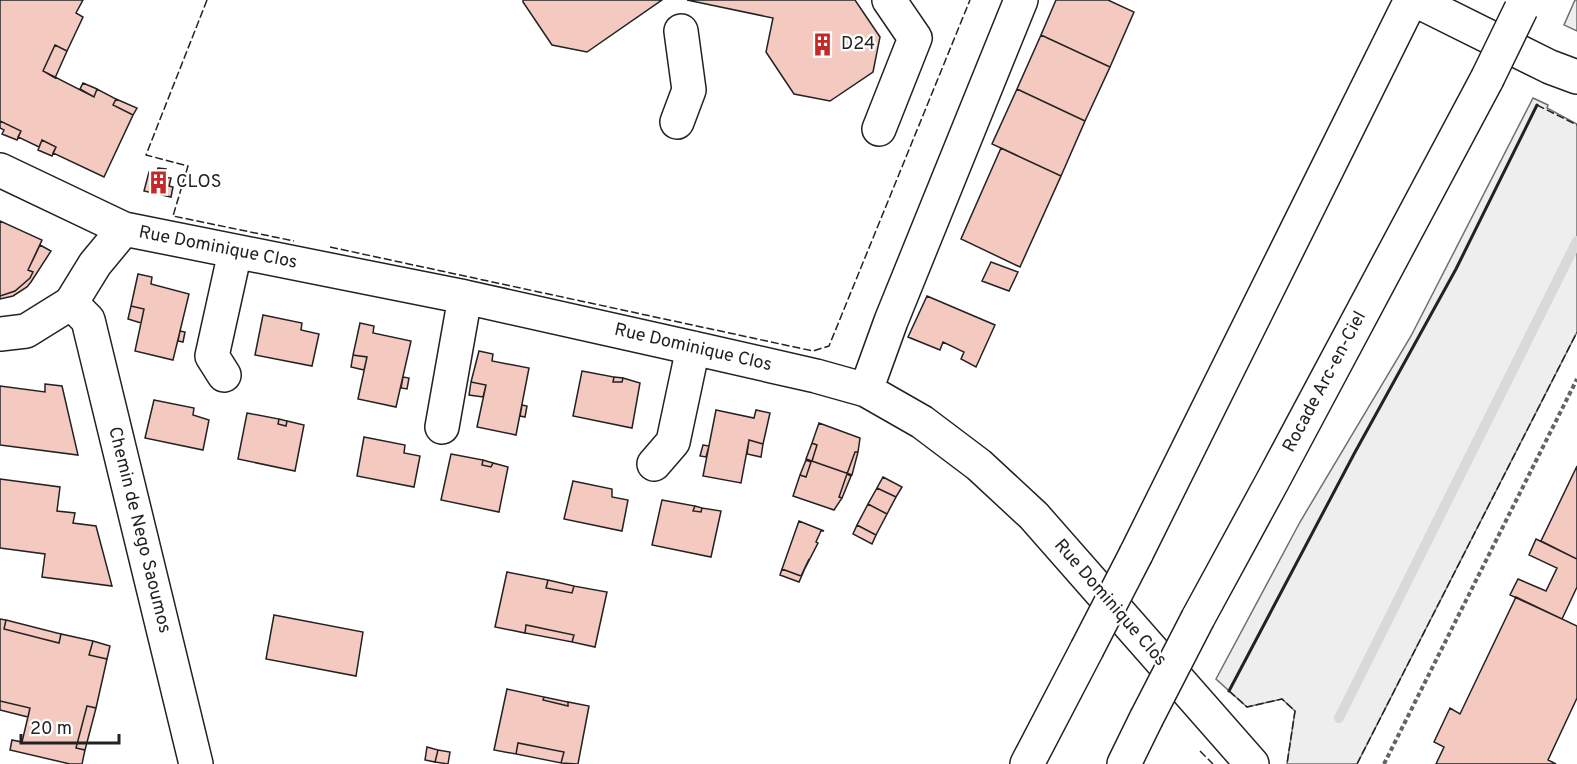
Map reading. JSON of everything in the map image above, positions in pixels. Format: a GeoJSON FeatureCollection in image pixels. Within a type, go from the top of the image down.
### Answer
{"type":"FeatureCollection","features":[{"type":"Feature","properties":{"kind":"main road"},"geometry":{"type":"LineString","coordinates":[[879,129],[915,38],[889,0]]}},
{"type":"Feature","properties":{"kind":"main road"},"geometry":{"type":"LineString","coordinates":[[867,390],[891,321],[1021,0]]}},
{"type":"Feature","properties":{"kind":"main road"},"geometry":{"type":"LineString","coordinates":[[1027,764],[1136,554],[1413,0],[1550,67],[1577,77]]}},
{"type":"Feature","properties":{"kind":"main road","name":"Rocade Arc-en-Ciel"},"geometry":{"type":"LineString","coordinates":[[1125,764],[1198,618],[1487,79],[1524,4]]}},
{"type":"Feature","properties":{"kind":"main road"},"geometry":{"type":"LineString","coordinates":[[677,122],[688,90],[681,31]]}},
{"type":"Feature","properties":{"kind":"main road","name":"Rue Dominique Clos"},"geometry":{"type":"LineString","coordinates":[[0,170],[124,229],[465,297],[816,376],[867,390],[922,422],[979,465],[1034,516],[1252,764]]}},
{"type":"Feature","properties":{"kind":"main road"},"geometry":{"type":"LineString","coordinates":[[0,334],[26,331],[71,303],[95,264],[124,229]]}},
{"type":"Feature","properties":{"kind":"main road"},"geometry":{"type":"LineString","coordinates":[[225,375],[212,356],[235,252]]}},
{"type":"Feature","properties":{"kind":"main road"},"geometry":{"type":"LineString","coordinates":[[442,427],[465,297]]}},
{"type":"Feature","properties":{"kind":"main road","name":"Chemin de Nego Saoumos"},"geometry":{"type":"LineString","coordinates":[[71,303],[88,321],[196,764]]}},
{"type":"Feature","properties":{"kind":"main road"},"geometry":{"type":"LineString","coordinates":[[654,464],[673,442],[693,348]]}},
{"type":"Feature","properties":{"kind":"path"},"geometry":{"type":"LineString","coordinates":[[1384,764],[1577,379]]}},
{"type":"Feature","properties":{"kind":"shaded area"},"geometry":{"type":"Polygon","coordinates":[[[1577,0],[1577,31],[1564,25],[1577,0]]]}},
{"type":"Feature","properties":{"kind":"shaded area"},"geometry":{"type":"Polygon","coordinates":[[[1533,98],[1577,124],[1577,332],[1357,764],[1287,764],[1295,711],[1282,699],[1247,707],[1216,679],[1300,522],[1411,336],[1533,98]]]}},
{"type":"Feature","properties":{"kind":"building"},"geometry":{"type":"Polygon","coordinates":[[[0,0],[83,0],[76,13],[83,17],[67,51],[55,45],[43,71],[94,97],[97,89],[116,99],[113,105],[133,115],[104,177],[53,153],[56,147],[42,140],[39,147],[18,137],[21,131],[0,121],[0,0]]]}},
{"type":"Feature","properties":{"kind":"building"},"geometry":{"type":"Polygon","coordinates":[[[523,0],[662,0],[587,52],[552,45],[523,0]]]}},
{"type":"Feature","properties":{"kind":"building","name":"D24"},"geometry":{"type":"Polygon","coordinates":[[[687,0],[855,0],[880,37],[873,72],[830,101],[794,94],[766,52],[773,18],[687,0]]]}},
{"type":"Feature","properties":{"kind":"building"},"geometry":{"type":"Polygon","coordinates":[[[1056,0],[1108,0],[1134,12],[1110,67],[1041,35],[1056,0]]]}},
{"type":"Feature","properties":{"kind":"building"},"geometry":{"type":"Polygon","coordinates":[[[1041,35],[1110,67],[1085,121],[1017,89],[1041,35]]]}},
{"type":"Feature","properties":{"kind":"building"},"geometry":{"type":"Polygon","coordinates":[[[55,45],[67,51],[55,78],[43,71],[55,45]]]}},
{"type":"Feature","properties":{"kind":"building"},"geometry":{"type":"Polygon","coordinates":[[[83,83],[97,89],[94,97],[80,89],[83,83]]]}},
{"type":"Feature","properties":{"kind":"building"},"geometry":{"type":"Polygon","coordinates":[[[1017,89],[1085,121],[1061,176],[992,144],[1017,89]]]}},
{"type":"Feature","properties":{"kind":"building"},"geometry":{"type":"Polygon","coordinates":[[[116,99],[137,108],[133,115],[113,105],[116,99]]]}},
{"type":"Feature","properties":{"kind":"building"},"geometry":{"type":"Polygon","coordinates":[[[0,121],[21,131],[17,140],[2,134],[4,130],[0,128],[0,121]]]}},
{"type":"Feature","properties":{"kind":"building"},"geometry":{"type":"Polygon","coordinates":[[[42,140],[56,147],[52,156],[38,150],[42,140]]]}},
{"type":"Feature","properties":{"kind":"building"},"geometry":{"type":"Polygon","coordinates":[[[1001,148],[1061,176],[1020,267],[961,239],[1001,148]]]}},
{"type":"Feature","properties":{"kind":"building","name":"CLOS"},"geometry":{"type":"Polygon","coordinates":[[[158,168],[166,169],[164,177],[171,178],[169,186],[173,187],[171,197],[144,191],[149,172],[156,174],[158,168]]]}},
{"type":"Feature","properties":{"kind":"building"},"geometry":{"type":"Polygon","coordinates":[[[0,221],[42,240],[28,270],[33,272],[30,278],[15,291],[0,296],[0,221]]]}},
{"type":"Feature","properties":{"kind":"building"},"geometry":{"type":"Polygon","coordinates":[[[40,245],[51,251],[31,282],[13,296],[0,299],[0,296],[15,291],[30,278],[33,272],[28,270],[40,245]]]}},
{"type":"Feature","properties":{"kind":"building"},"geometry":{"type":"Polygon","coordinates":[[[991,262],[1018,272],[1009,291],[982,281],[991,262]]]}},
{"type":"Feature","properties":{"kind":"building"},"geometry":{"type":"Polygon","coordinates":[[[138,274],[152,277],[151,284],[189,294],[173,360],[135,351],[144,309],[131,306],[138,274]]]}},
{"type":"Feature","properties":{"kind":"building"},"geometry":{"type":"Polygon","coordinates":[[[927,296],[995,325],[976,367],[961,359],[964,352],[943,342],[940,350],[908,337],[927,296]]]}},
{"type":"Feature","properties":{"kind":"building"},"geometry":{"type":"Polygon","coordinates":[[[131,306],[144,309],[141,323],[128,319],[131,306]]]}},
{"type":"Feature","properties":{"kind":"building"},"geometry":{"type":"Polygon","coordinates":[[[263,315],[302,323],[301,330],[319,334],[312,366],[255,355],[263,315]]]}},
{"type":"Feature","properties":{"kind":"building"},"geometry":{"type":"Polygon","coordinates":[[[360,323],[374,326],[373,333],[411,341],[396,407],[358,399],[367,357],[353,355],[360,323]]]}},
{"type":"Feature","properties":{"kind":"building"},"geometry":{"type":"Polygon","coordinates":[[[180,331],[185,332],[183,342],[178,341],[180,331]]]}},
{"type":"Feature","properties":{"kind":"building"},"geometry":{"type":"Polygon","coordinates":[[[479,351],[493,354],[492,361],[529,368],[516,435],[477,427],[486,385],[471,382],[479,351]]]}},
{"type":"Feature","properties":{"kind":"building"},"geometry":{"type":"Polygon","coordinates":[[[353,355],[367,357],[364,370],[351,367],[353,355]]]}},
{"type":"Feature","properties":{"kind":"building"},"geometry":{"type":"Polygon","coordinates":[[[582,371],[614,377],[613,382],[622,382],[623,378],[640,383],[632,428],[573,416],[582,371]]]}},
{"type":"Feature","properties":{"kind":"building"},"geometry":{"type":"Polygon","coordinates":[[[403,377],[409,378],[407,389],[401,388],[403,377]]]}},
{"type":"Feature","properties":{"kind":"building"},"geometry":{"type":"Polygon","coordinates":[[[614,377],[623,378],[622,382],[613,382],[614,377]]]}},
{"type":"Feature","properties":{"kind":"building"},"geometry":{"type":"Polygon","coordinates":[[[471,382],[486,385],[483,397],[469,395],[471,382]]]}},
{"type":"Feature","properties":{"kind":"building"},"geometry":{"type":"Polygon","coordinates":[[[45,384],[62,386],[78,455],[0,445],[0,386],[45,392],[45,384]]]}},
{"type":"Feature","properties":{"kind":"building"},"geometry":{"type":"Polygon","coordinates":[[[154,400],[194,408],[193,415],[209,420],[203,450],[145,438],[154,400]]]}},
{"type":"Feature","properties":{"kind":"building"},"geometry":{"type":"Polygon","coordinates":[[[522,405],[527,406],[525,417],[520,416],[522,405]]]}},
{"type":"Feature","properties":{"kind":"building"},"geometry":{"type":"Polygon","coordinates":[[[716,410],[754,418],[756,410],[770,413],[763,444],[749,440],[741,483],[703,476],[716,410]]]}},
{"type":"Feature","properties":{"kind":"building"},"geometry":{"type":"Polygon","coordinates":[[[247,413],[279,419],[278,424],[286,426],[287,421],[304,425],[295,471],[238,459],[247,413]]]}},
{"type":"Feature","properties":{"kind":"building"},"geometry":{"type":"Polygon","coordinates":[[[279,419],[287,421],[286,426],[278,424],[279,419]]]}},
{"type":"Feature","properties":{"kind":"building"},"geometry":{"type":"Polygon","coordinates":[[[819,423],[860,438],[858,452],[855,452],[847,473],[806,459],[812,461],[817,445],[812,443],[819,423]]]}},
{"type":"Feature","properties":{"kind":"building"},"geometry":{"type":"Polygon","coordinates":[[[364,437],[405,445],[404,453],[420,456],[414,487],[357,476],[364,437]]]}},
{"type":"Feature","properties":{"kind":"building"},"geometry":{"type":"Polygon","coordinates":[[[749,440],[763,444],[761,457],[747,454],[749,440]]]}},
{"type":"Feature","properties":{"kind":"building"},"geometry":{"type":"Polygon","coordinates":[[[812,443],[817,445],[812,461],[806,459],[812,443]]]}},
{"type":"Feature","properties":{"kind":"building"},"geometry":{"type":"Polygon","coordinates":[[[703,445],[709,446],[706,457],[700,456],[703,445]]]}},
{"type":"Feature","properties":{"kind":"building"},"geometry":{"type":"Polygon","coordinates":[[[855,452],[858,452],[852,475],[847,474],[855,452]]]}},
{"type":"Feature","properties":{"kind":"building"},"geometry":{"type":"Polygon","coordinates":[[[451,454],[483,460],[482,465],[491,467],[493,463],[508,467],[499,512],[441,500],[451,454]]]}},
{"type":"Feature","properties":{"kind":"building"},"geometry":{"type":"Polygon","coordinates":[[[806,459],[852,475],[847,474],[839,497],[842,498],[834,510],[793,496],[800,475],[806,477],[811,462],[806,459]]]}},
{"type":"Feature","properties":{"kind":"building"},"geometry":{"type":"Polygon","coordinates":[[[483,460],[493,463],[491,467],[482,465],[483,460]]]}},
{"type":"Feature","properties":{"kind":"building"},"geometry":{"type":"Polygon","coordinates":[[[806,460],[811,462],[806,477],[800,475],[806,460]]]}},
{"type":"Feature","properties":{"kind":"building"},"geometry":{"type":"Polygon","coordinates":[[[1577,466],[1577,559],[1541,541],[1577,466]]]}},
{"type":"Feature","properties":{"kind":"building"},"geometry":{"type":"Polygon","coordinates":[[[847,474],[851,476],[842,498],[839,497],[847,474]]]}},
{"type":"Feature","properties":{"kind":"building"},"geometry":{"type":"Polygon","coordinates":[[[883,477],[902,487],[896,497],[877,488],[883,477]]]}},
{"type":"Feature","properties":{"kind":"building"},"geometry":{"type":"Polygon","coordinates":[[[0,479],[60,487],[57,511],[75,513],[73,523],[96,526],[112,586],[42,577],[45,554],[0,548],[0,479]]]}},
{"type":"Feature","properties":{"kind":"building"},"geometry":{"type":"Polygon","coordinates":[[[573,481],[612,489],[612,497],[628,500],[622,531],[564,519],[573,481]]]}},
{"type":"Feature","properties":{"kind":"building"},"geometry":{"type":"Polygon","coordinates":[[[877,488],[896,497],[887,514],[868,504],[877,488]]]}},
{"type":"Feature","properties":{"kind":"building"},"geometry":{"type":"Polygon","coordinates":[[[662,500],[695,506],[693,511],[701,512],[702,508],[721,511],[711,557],[652,545],[662,500]]]}},
{"type":"Feature","properties":{"kind":"building"},"geometry":{"type":"Polygon","coordinates":[[[868,504],[887,514],[876,535],[857,525],[868,504]]]}},
{"type":"Feature","properties":{"kind":"building"},"geometry":{"type":"Polygon","coordinates":[[[695,506],[702,508],[701,512],[693,511],[695,506]]]}},
{"type":"Feature","properties":{"kind":"building"},"geometry":{"type":"Polygon","coordinates":[[[799,521],[824,531],[821,531],[816,542],[818,543],[801,576],[782,569],[799,521]]]}},
{"type":"Feature","properties":{"kind":"building"},"geometry":{"type":"Polygon","coordinates":[[[857,525],[876,535],[872,544],[853,534],[857,525]]]}},
{"type":"Feature","properties":{"kind":"building"},"geometry":{"type":"Polygon","coordinates":[[[1536,539],[1577,559],[1577,587],[1562,619],[1510,595],[1518,579],[1546,591],[1557,568],[1529,555],[1536,539]]]}},
{"type":"Feature","properties":{"kind":"building"},"geometry":{"type":"Polygon","coordinates":[[[809,559],[799,582],[780,575],[782,569],[801,576],[809,559]]]}},
{"type":"Feature","properties":{"kind":"building"},"geometry":{"type":"Polygon","coordinates":[[[507,572],[548,580],[546,588],[572,593],[574,586],[607,592],[595,647],[572,642],[574,635],[526,625],[525,633],[495,627],[507,572]]]}},
{"type":"Feature","properties":{"kind":"building"},"geometry":{"type":"Polygon","coordinates":[[[548,580],[574,586],[572,593],[546,588],[548,580]]]}},
{"type":"Feature","properties":{"kind":"building"},"geometry":{"type":"Polygon","coordinates":[[[1516,597],[1577,626],[1577,698],[1548,760],[1556,764],[1436,764],[1444,747],[1434,742],[1450,708],[1460,714],[1516,597]]]}},
{"type":"Feature","properties":{"kind":"building"},"geometry":{"type":"Polygon","coordinates":[[[274,615],[363,632],[356,676],[266,659],[274,615]]]}},
{"type":"Feature","properties":{"kind":"building"},"geometry":{"type":"Polygon","coordinates":[[[0,619],[6,620],[4,629],[59,643],[61,634],[93,641],[89,655],[107,659],[96,708],[87,706],[76,748],[85,750],[82,764],[70,764],[10,750],[12,740],[22,742],[30,708],[0,701],[0,619]]]}},
{"type":"Feature","properties":{"kind":"building"},"geometry":{"type":"Polygon","coordinates":[[[6,620],[61,634],[59,643],[4,629],[6,620]]]}},
{"type":"Feature","properties":{"kind":"building"},"geometry":{"type":"Polygon","coordinates":[[[526,625],[574,635],[572,642],[525,633],[526,625]]]}},
{"type":"Feature","properties":{"kind":"building"},"geometry":{"type":"Polygon","coordinates":[[[93,641],[110,646],[107,659],[89,655],[93,641]]]}},
{"type":"Feature","properties":{"kind":"building"},"geometry":{"type":"Polygon","coordinates":[[[507,689],[544,697],[543,700],[568,706],[568,702],[589,706],[578,764],[561,763],[564,752],[518,743],[516,754],[494,750],[507,689]]]}},
{"type":"Feature","properties":{"kind":"building"},"geometry":{"type":"Polygon","coordinates":[[[544,697],[568,702],[568,706],[543,700],[544,697]]]}},
{"type":"Feature","properties":{"kind":"building"},"geometry":{"type":"Polygon","coordinates":[[[0,701],[30,708],[28,717],[0,710],[0,701]]]}},
{"type":"Feature","properties":{"kind":"building"},"geometry":{"type":"Polygon","coordinates":[[[87,706],[96,708],[85,750],[76,748],[87,706]]]}},
{"type":"Feature","properties":{"kind":"building"},"geometry":{"type":"Polygon","coordinates":[[[518,743],[564,752],[561,763],[516,754],[518,743]]]}},
{"type":"Feature","properties":{"kind":"building"},"geometry":{"type":"Polygon","coordinates":[[[427,747],[438,750],[435,762],[425,760],[427,747]]]}},
{"type":"Feature","properties":{"kind":"building"},"geometry":{"type":"Polygon","coordinates":[[[438,750],[450,752],[448,764],[435,762],[438,750]]]}},
{"type":"Feature","properties":{"kind":"waterway"},"geometry":{"type":"LineString","coordinates":[[1339,718],[1577,241]]}},
{"type":"Feature","properties":{"kind":"fence"},"geometry":{"type":"LineString","coordinates":[[207,0],[146,155],[188,166],[173,216],[294,241]]}},
{"type":"Feature","properties":{"kind":"fence"},"geometry":{"type":"LineString","coordinates":[[330,247],[813,351],[829,346],[970,0]]}},
{"type":"Feature","properties":{"kind":"fence"},"geometry":{"type":"LineString","coordinates":[[1537,105],[1577,125]]}},
{"type":"Feature","properties":{"kind":"fence"},"geometry":{"type":"LineString","coordinates":[[1357,764],[1577,332]]}},
{"type":"Feature","properties":{"kind":"fence"},"geometry":{"type":"LineString","coordinates":[[1229,691],[1247,707],[1282,699],[1295,711],[1287,764]]}},
{"type":"Feature","properties":{"kind":"fence"},"geometry":{"type":"LineString","coordinates":[[1200,751],[1213,764]]}},
{"type":"Feature","properties":{"kind":"wall"},"geometry":{"type":"LineString","coordinates":[[1229,691],[1354,454],[1456,269],[1537,105]]}},
{"type":"Feature","properties":{"kind":"place","name":"D24"},"geometry":{"type":"Point","coordinates":[823,44]}},
{"type":"Feature","properties":{"kind":"place","name":"CLOS"},"geometry":{"type":"Point","coordinates":[158,182]}}]}
